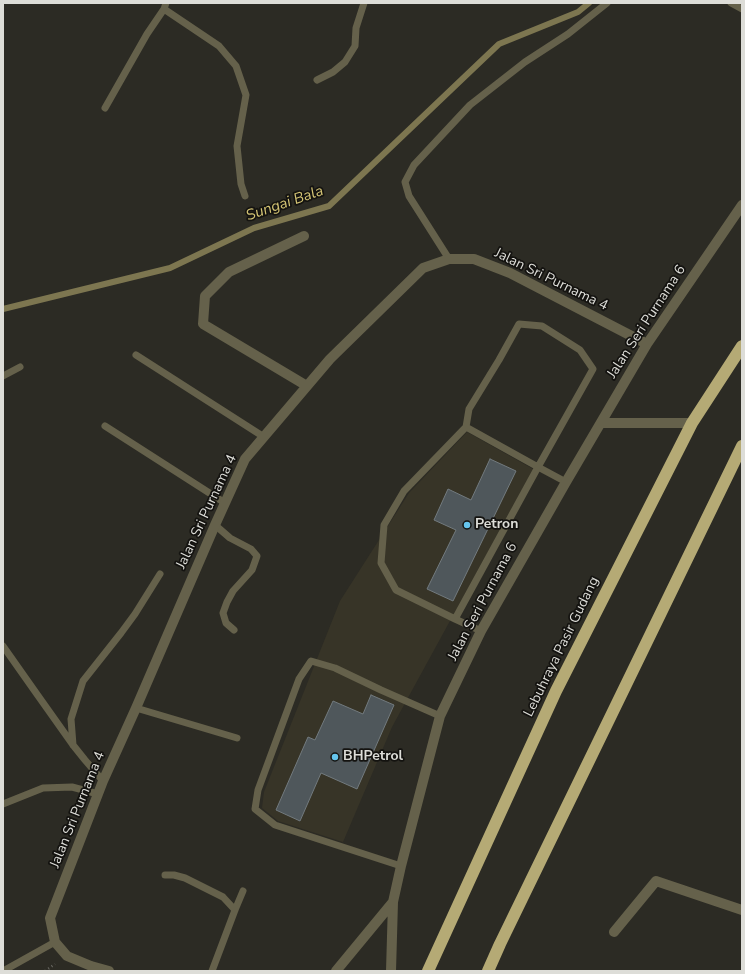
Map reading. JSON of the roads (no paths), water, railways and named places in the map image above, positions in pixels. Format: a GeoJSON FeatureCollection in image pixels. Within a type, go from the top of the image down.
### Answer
{"type":"FeatureCollection","features":[{"type":"Feature","properties":{"kind":"highway","name":"Lebuhraya Pasir Gudang"},"geometry":{"type":"LineString","coordinates":[[428,971],[556,691],[692,423],[742,346]]}},
{"type":"Feature","properties":{"kind":"highway"},"geometry":{"type":"LineString","coordinates":[[488,971],[742,446]]}},
{"type":"Feature","properties":{"kind":"street","name":"Jalan Seri Purnama 6"},"geometry":{"type":"LineString","coordinates":[[336,971],[393,902],[400,866],[440,716],[481,630],[647,344],[742,205]]}},
{"type":"Feature","properties":{"kind":"street"},"geometry":{"type":"LineString","coordinates":[[304,236],[229,272],[205,296],[203,324],[307,386]]}},
{"type":"Feature","properties":{"kind":"street","name":"Jalan Sri Purnama 4"},"geometry":{"type":"LineString","coordinates":[[55,942],[50,918],[103,781],[225,503],[246,460],[330,359],[423,268],[449,259],[474,259],[510,272],[647,344]]}},
{"type":"Feature","properties":{"kind":"street"},"geometry":{"type":"LineString","coordinates":[[601,423],[692,423]]}},
{"type":"Feature","properties":{"kind":"street"},"geometry":{"type":"LineString","coordinates":[[614,932],[656,881],[742,910]]}},
{"type":"Feature","properties":{"kind":"street"},"geometry":{"type":"LineString","coordinates":[[390,971],[393,902]]}},
{"type":"Feature","properties":{"kind":"street"},"geometry":{"type":"LineString","coordinates":[[55,942],[67,956],[90,966],[109,971]]}},
{"type":"Feature","properties":{"kind":"lane"},"geometry":{"type":"LineString","coordinates":[[317,80],[334,72],[345,62],[355,46],[356,28],[364,3]]}},
{"type":"Feature","properties":{"kind":"lane"},"geometry":{"type":"LineString","coordinates":[[449,259],[409,196],[405,182],[414,165],[470,105],[525,62],[568,34],[607,3]]}},
{"type":"Feature","properties":{"kind":"lane"},"geometry":{"type":"LineString","coordinates":[[731,3],[742,9]]}},
{"type":"Feature","properties":{"kind":"lane"},"geometry":{"type":"LineString","coordinates":[[105,108],[147,34],[165,6],[219,46],[236,66],[246,95],[237,146],[241,184],[245,196]]}},
{"type":"Feature","properties":{"kind":"lane"},"geometry":{"type":"LineString","coordinates":[[455,619],[593,369],[580,350],[542,326],[519,324],[469,409],[466,427],[404,491],[384,525],[381,563],[396,590],[455,619],[481,630]]}},
{"type":"Feature","properties":{"kind":"lane"},"geometry":{"type":"LineString","coordinates":[[136,355],[264,437]]}},
{"type":"Feature","properties":{"kind":"lane"},"geometry":{"type":"LineString","coordinates":[[3,376],[20,367]]}},
{"type":"Feature","properties":{"kind":"lane"},"geometry":{"type":"LineString","coordinates":[[105,426],[225,503]]}},
{"type":"Feature","properties":{"kind":"lane"},"geometry":{"type":"LineString","coordinates":[[466,427],[566,482]]}},
{"type":"Feature","properties":{"kind":"lane"},"geometry":{"type":"LineString","coordinates":[[215,525],[230,538],[251,549],[257,556],[252,570],[233,591],[223,613],[226,623],[234,630]]}},
{"type":"Feature","properties":{"kind":"lane"},"geometry":{"type":"LineString","coordinates":[[73,745],[71,719],[83,681],[122,633],[160,574]]}},
{"type":"Feature","properties":{"kind":"lane"},"geometry":{"type":"LineString","coordinates":[[3,646],[73,745],[103,781]]}},
{"type":"Feature","properties":{"kind":"lane"},"geometry":{"type":"LineString","coordinates":[[400,866],[275,825],[255,809],[258,790],[299,679],[311,661],[335,668],[440,716]]}},
{"type":"Feature","properties":{"kind":"lane"},"geometry":{"type":"LineString","coordinates":[[136,708],[236,738]]}},
{"type":"Feature","properties":{"kind":"lane"},"geometry":{"type":"LineString","coordinates":[[3,804],[43,788],[72,786],[98,794]]}},
{"type":"Feature","properties":{"kind":"lane"},"geometry":{"type":"LineString","coordinates":[[165,875],[174,875],[185,878],[223,897],[235,910]]}},
{"type":"Feature","properties":{"kind":"lane"},"geometry":{"type":"LineString","coordinates":[[212,971],[243,891]]}},
{"type":"Feature","properties":{"kind":"lane"},"geometry":{"type":"LineString","coordinates":[[3,971],[55,942]]}},
{"type":"Feature","properties":{"kind":"waterway","name":"Sungai Bala"},"geometry":{"type":"LineString","coordinates":[[3,309],[170,268],[254,228],[329,206],[499,44],[578,12],[589,3]]}},
{"type":"Feature","properties":{"kind":"place","name":"Petron"},"geometry":{"type":"Point","coordinates":[467,525]}},
{"type":"Feature","properties":{"kind":"place","name":"BHPetrol"},"geometry":{"type":"Point","coordinates":[335,757]}}]}
